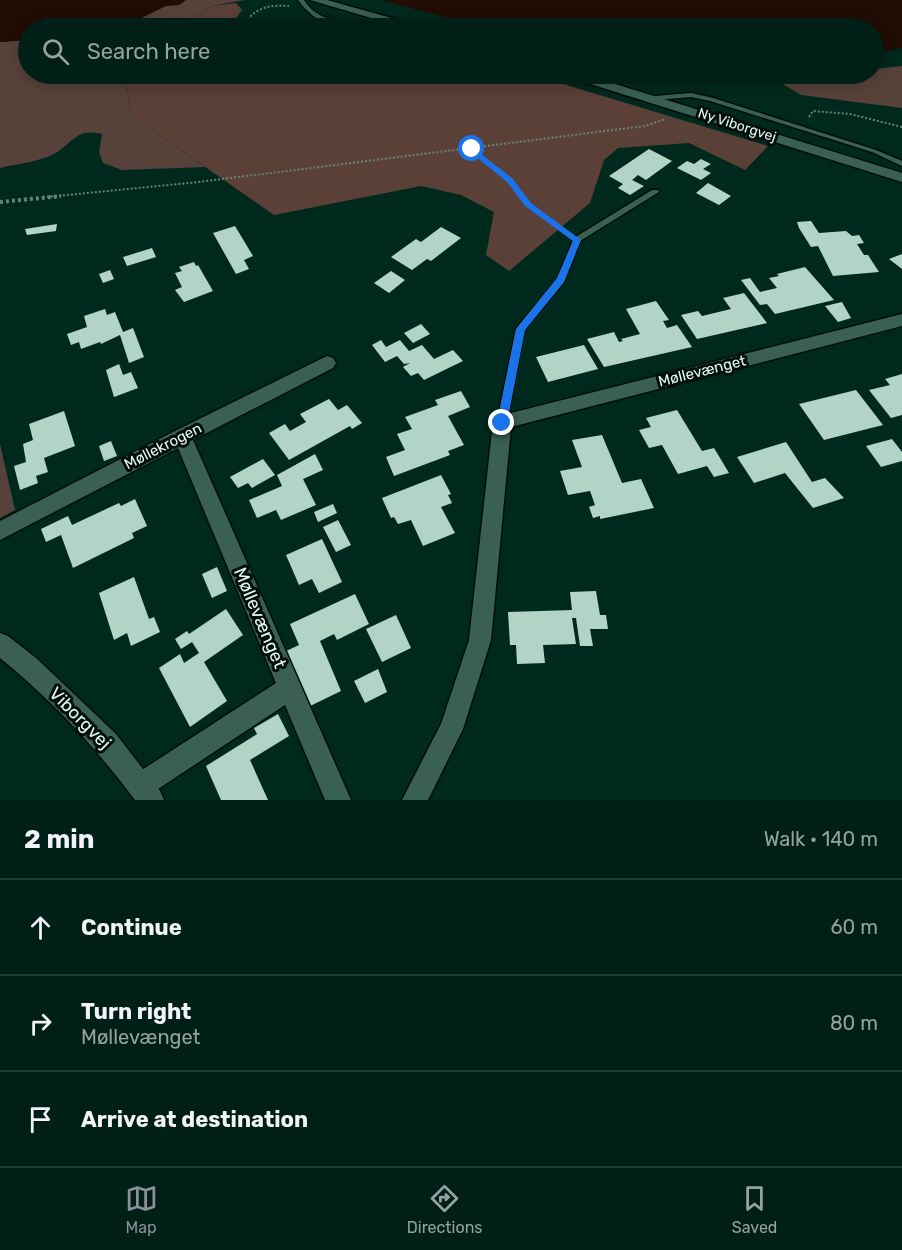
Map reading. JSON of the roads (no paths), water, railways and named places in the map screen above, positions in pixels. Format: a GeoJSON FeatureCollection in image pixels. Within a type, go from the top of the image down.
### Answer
{"type":"FeatureCollection","features":[{"type":"Feature","properties":{"kind":"street"},"geometry":{"type":"LineString","coordinates":[[310,3],[374,18]]}},
{"type":"Feature","properties":{"kind":"street","name":"Ny Viborgvej"},"geometry":{"type":"LineString","coordinates":[[607,84],[902,178]]}},
{"type":"Feature","properties":{"kind":"street","name":"Møllevænget"},"geometry":{"type":"LineString","coordinates":[[502,423],[902,320]]}},
{"type":"Feature","properties":{"kind":"street","name":"Møllekrogen"},"geometry":{"type":"LineString","coordinates":[[0,531],[327,363]]}},
{"type":"Feature","properties":{"kind":"street"},"geometry":{"type":"LineString","coordinates":[[415,800],[451,729],[480,640],[502,423]]}},
{"type":"Feature","properties":{"kind":"street","name":"Møllevænget"},"geometry":{"type":"LineString","coordinates":[[182,436],[338,800]]}},
{"type":"Feature","properties":{"kind":"street","name":"Viborgvej"},"geometry":{"type":"LineString","coordinates":[[0,644],[28,666],[107,743],[145,793]]}},
{"type":"Feature","properties":{"kind":"street"},"geometry":{"type":"LineString","coordinates":[[145,793],[290,688]]}},
{"type":"Feature","properties":{"kind":"lane"},"geometry":{"type":"LineString","coordinates":[[301,0],[310,3],[320,18]]}},
{"type":"Feature","properties":{"kind":"lane"},"geometry":{"type":"LineString","coordinates":[[655,98],[691,95],[711,99],[874,151],[902,164]]}},
{"type":"Feature","properties":{"kind":"lane"},"geometry":{"type":"LineString","coordinates":[[502,423],[520,329],[561,280],[577,240],[655,192]]}}]}
